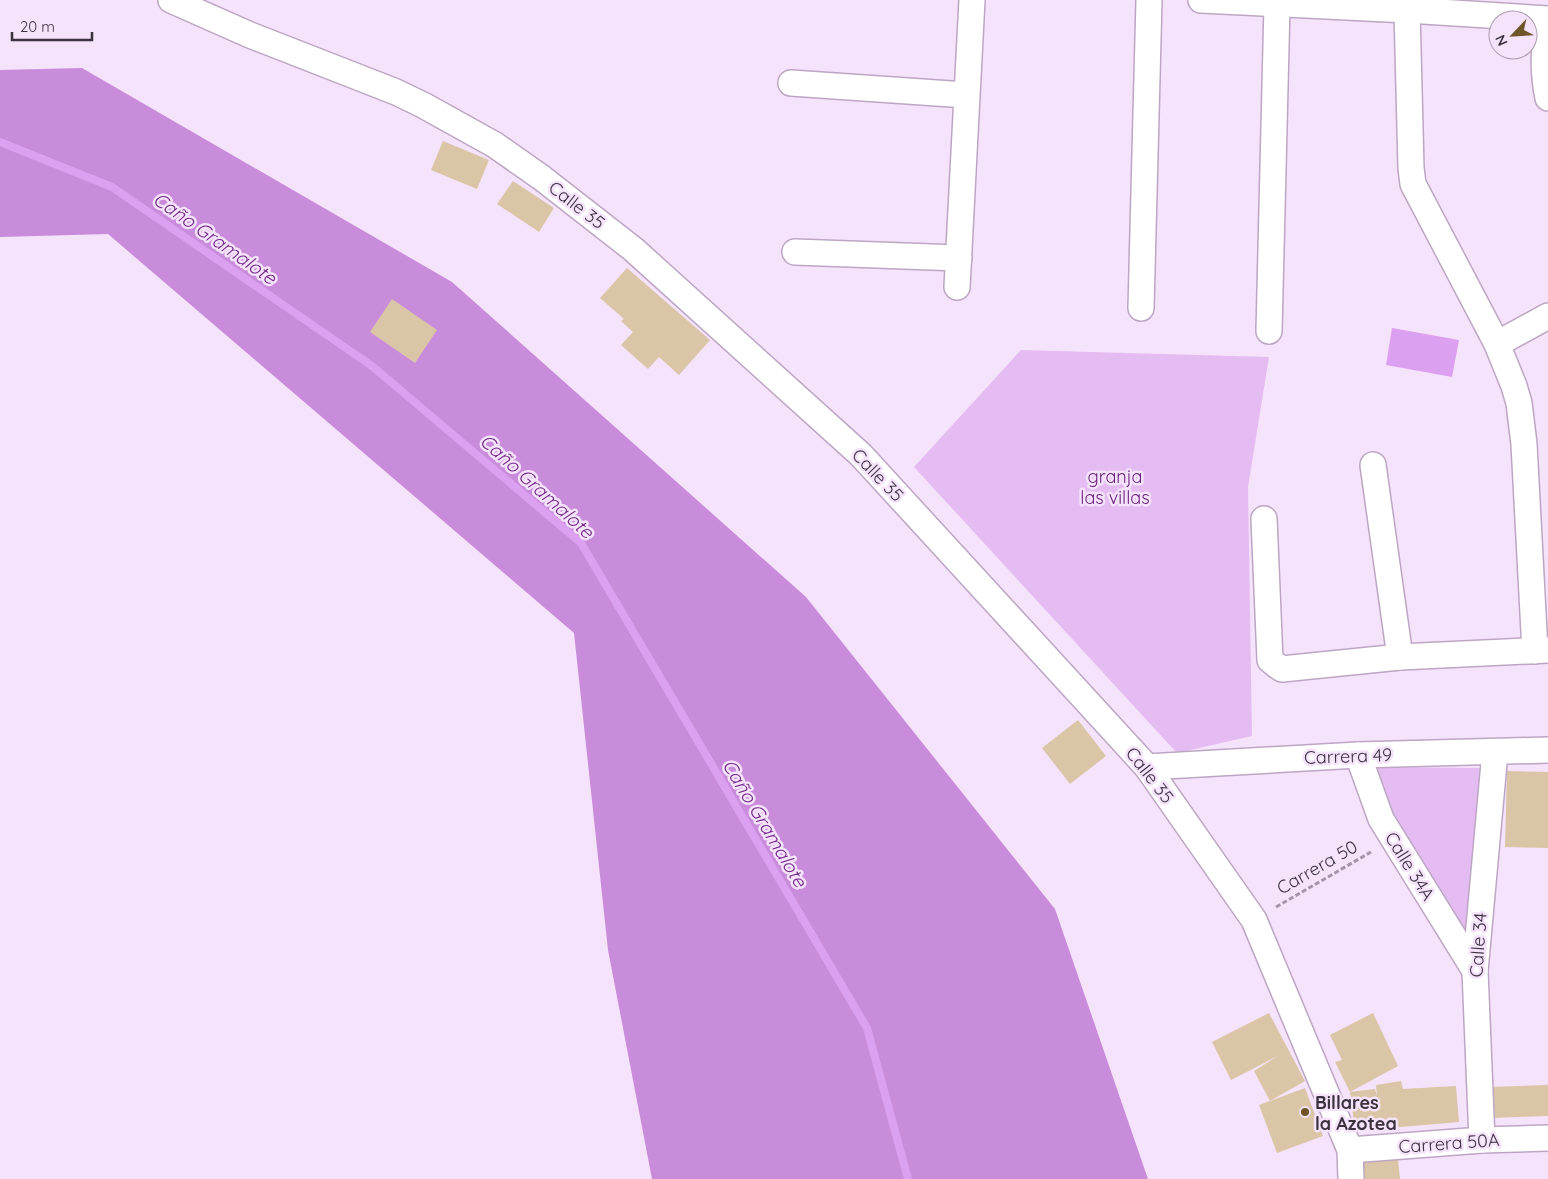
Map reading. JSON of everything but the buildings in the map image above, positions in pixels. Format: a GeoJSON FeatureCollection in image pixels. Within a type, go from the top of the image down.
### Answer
{"type":"FeatureCollection","features":[{"type":"Feature","properties":{"kind":"street","name":"Calle 35"},"geometry":{"type":"LineString","coordinates":[[171,0],[250,35],[396,92],[470,130],[518,161],[625,244],[861,455],[1147,766],[1254,920],[1350,1150],[1351,1179]]}},
{"type":"Feature","properties":{"kind":"street"},"geometry":{"type":"LineString","coordinates":[[957,287],[972,0]]}},
{"type":"Feature","properties":{"kind":"street"},"geometry":{"type":"LineString","coordinates":[[1141,308],[1149,0]]}},
{"type":"Feature","properties":{"kind":"street"},"geometry":{"type":"LineString","coordinates":[[1201,0],[1548,19],[1544,49],[1545,82],[1548,98]]}},
{"type":"Feature","properties":{"kind":"street"},"geometry":{"type":"LineString","coordinates":[[1268,331],[1277,4]]}},
{"type":"Feature","properties":{"kind":"street"},"geometry":{"type":"LineString","coordinates":[[1264,519],[1270,660],[1282,669],[1400,657],[1542,651],[1524,444],[1514,386],[1497,344],[1413,184],[1407,10]]}},
{"type":"Feature","properties":{"kind":"street"},"geometry":{"type":"LineString","coordinates":[[791,83],[966,95]]}},
{"type":"Feature","properties":{"kind":"street"},"geometry":{"type":"LineString","coordinates":[[794,252],[959,258]]}},
{"type":"Feature","properties":{"kind":"street"},"geometry":{"type":"LineString","coordinates":[[1497,344],[1548,316]]}},
{"type":"Feature","properties":{"kind":"street"},"geometry":{"type":"LineString","coordinates":[[1373,465],[1400,657]]}},
{"type":"Feature","properties":{"kind":"street","name":"Carrera 49"},"geometry":{"type":"LineString","coordinates":[[1147,766],[1358,755],[1548,750]]}},
{"type":"Feature","properties":{"kind":"street","name":"Calle 34"},"geometry":{"type":"LineString","coordinates":[[1482,1140],[1475,971],[1495,752]]}},
{"type":"Feature","properties":{"kind":"street","name":"Calle 34A"},"geometry":{"type":"LineString","coordinates":[[1358,755],[1381,819],[1475,971]]}},
{"type":"Feature","properties":{"kind":"street","name":"Carrera 50A"},"geometry":{"type":"LineString","coordinates":[[1350,1150],[1482,1140],[1548,1138]]}},
{"type":"Feature","properties":{"kind":"path","name":"Carrera 50"},"geometry":{"type":"LineString","coordinates":[[1254,920],[1394,839]]}},
{"type":"Feature","properties":{"kind":"green space","name":"granja las villas"},"geometry":{"type":"Polygon","coordinates":[[[1021,350],[1269,357],[1248,487],[1252,736],[1177,753],[914,467],[1021,350]]]}},
{"type":"Feature","properties":{"kind":"green space"},"geometry":{"type":"Polygon","coordinates":[[[1374,767],[1480,768],[1470,945],[1391,817],[1374,767]]]}},
{"type":"Feature","properties":{"kind":"shaded area"},"geometry":{"type":"Polygon","coordinates":[[[82,68],[452,282],[806,597],[1055,909],[1148,1179],[652,1179],[608,950],[574,633],[108,234],[0,237],[0,70],[82,68]]]}},
{"type":"Feature","properties":{"kind":"shaded area"},"geometry":{"type":"Polygon","coordinates":[[[1392,328],[1459,340],[1452,377],[1386,365],[1392,328]]]}},
{"type":"Feature","properties":{"kind":"waterway","name":"Caño Gramalote"},"geometry":{"type":"LineString","coordinates":[[0,142],[112,187],[372,366],[581,543],[867,1028],[908,1179]]}},
{"type":"Feature","properties":{"kind":"place","name":"Billares la Azotea"},"geometry":{"type":"Point","coordinates":[1305,1112]}}]}
